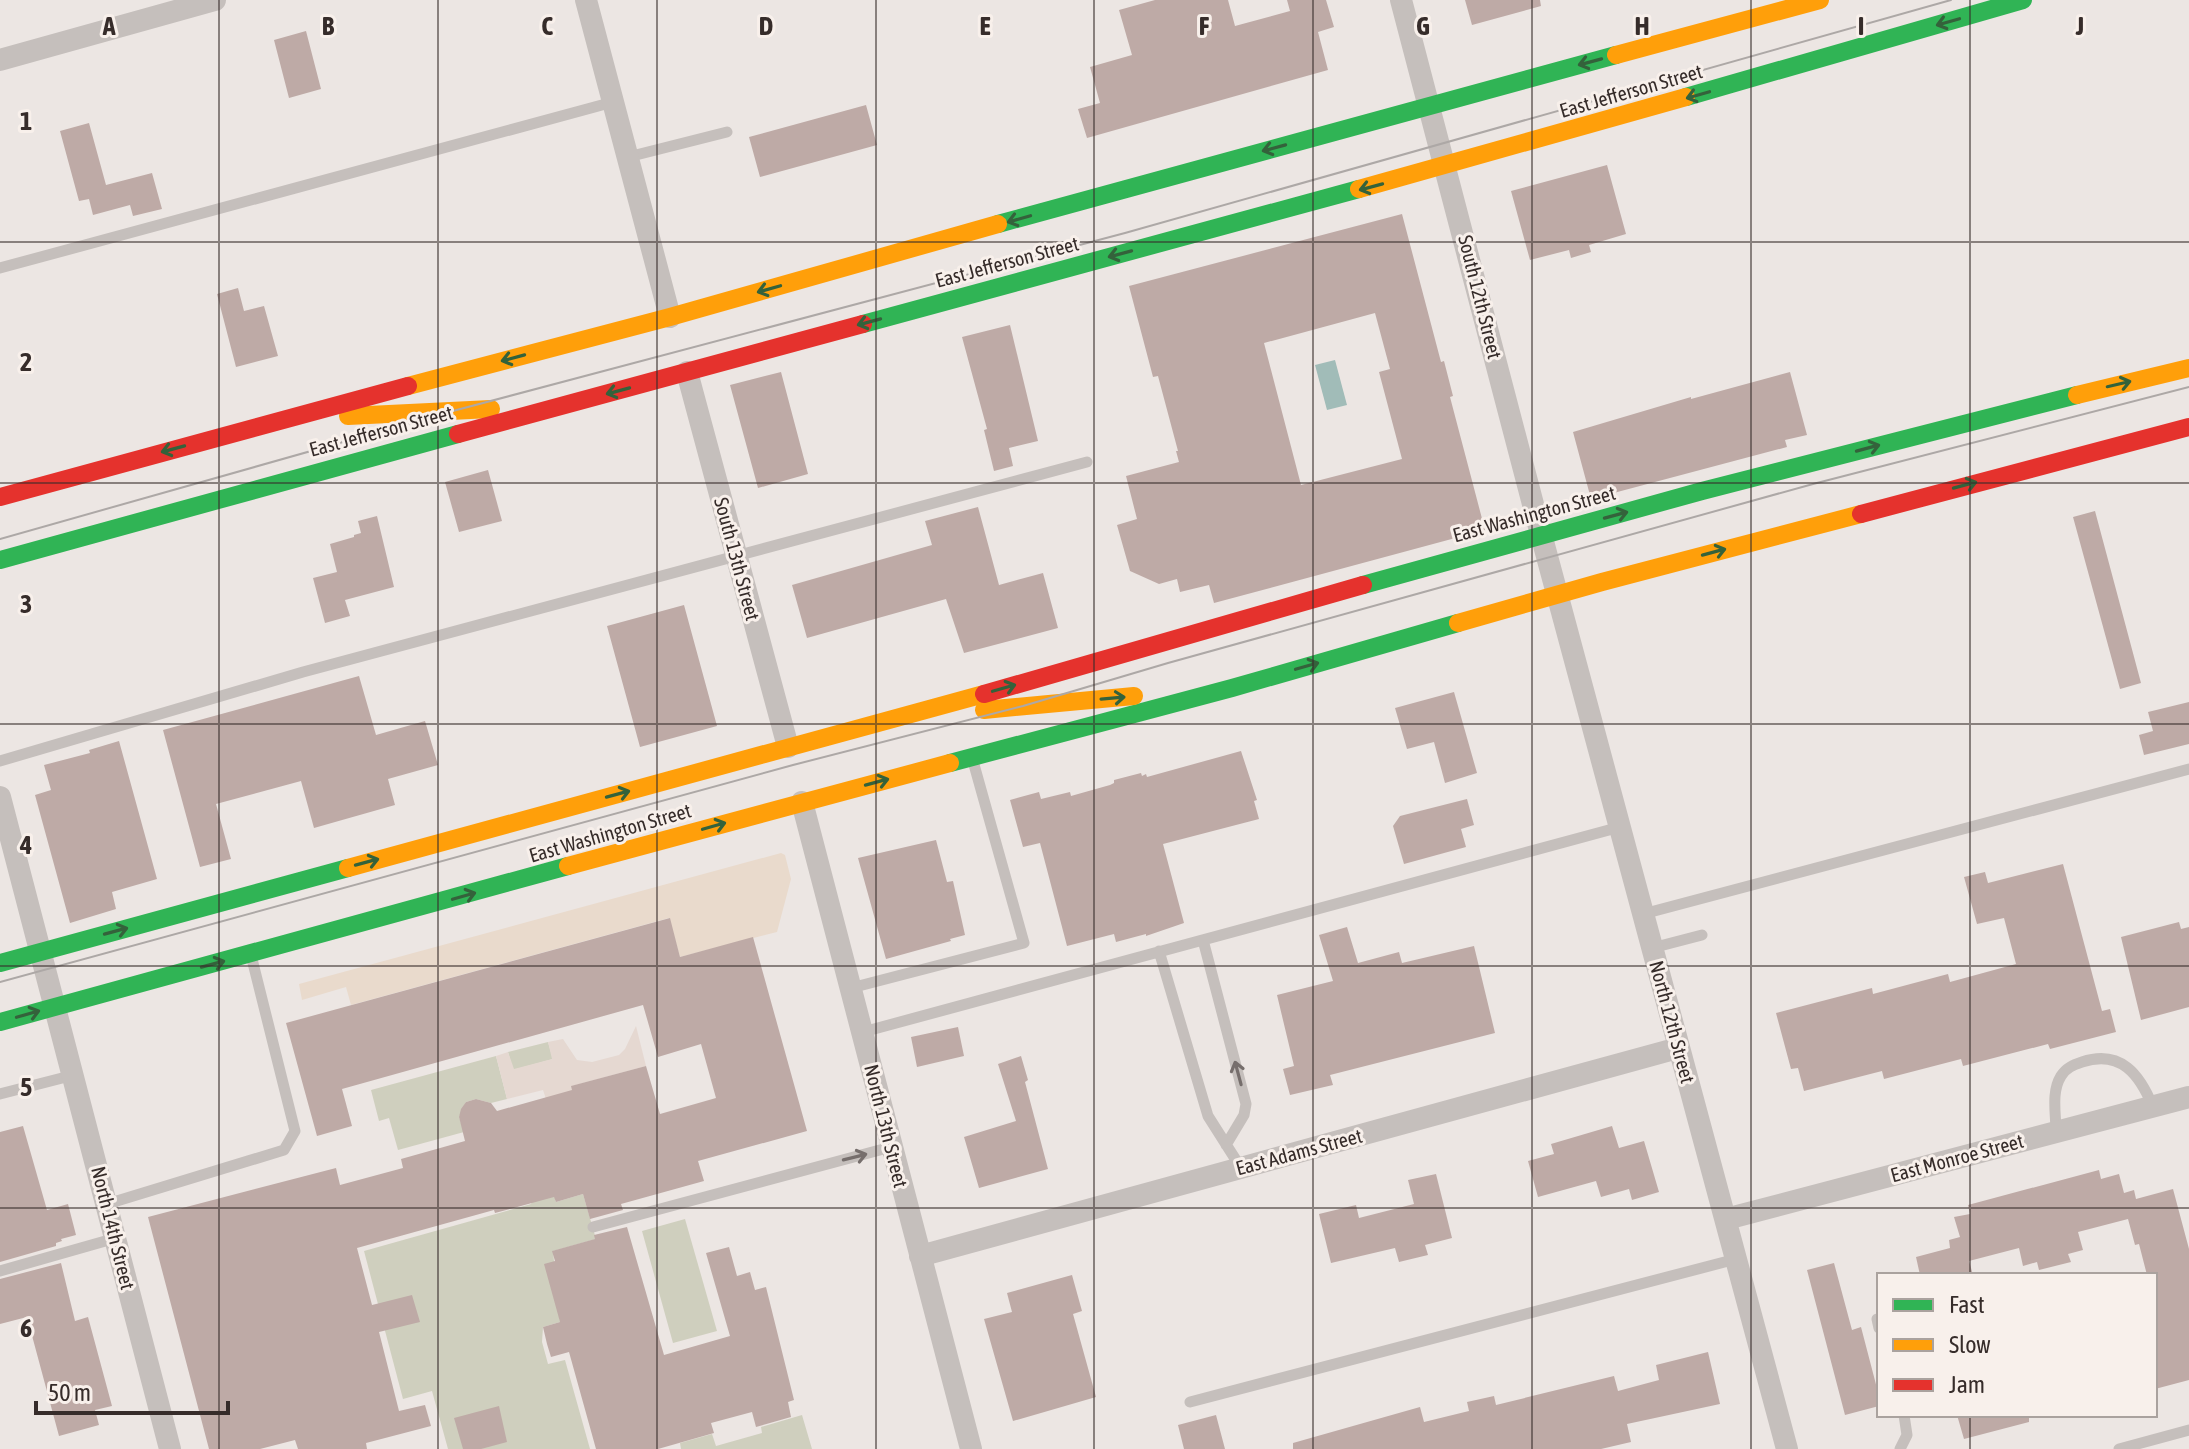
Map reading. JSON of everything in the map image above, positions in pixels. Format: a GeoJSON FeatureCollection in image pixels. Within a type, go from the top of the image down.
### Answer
{"type":"FeatureCollection","features":[{"type":"Feature","properties":{"kind":"main road","name":"East Jefferson Street"},"geometry":{"type":"LineString","coordinates":[[0,497],[670,317],[1820,0]]}},
{"type":"Feature","properties":{"kind":"main road","name":"East Jefferson Street"},"geometry":{"type":"LineString","coordinates":[[0,560],[1447,166],[2023,0]]}},
{"type":"Feature","properties":{"kind":"main road","name":"East Washington Street"},"geometry":{"type":"LineString","coordinates":[[0,963],[896,719],[1541,535],[2026,406],[2189,368]]}},
{"type":"Feature","properties":{"kind":"main road"},"geometry":{"type":"LineString","coordinates":[[283,419],[563,405]]}},
{"type":"Feature","properties":{"kind":"main road","name":"East Washington Street"},"geometry":{"type":"LineString","coordinates":[[0,1022],[802,802],[1232,688],[1558,595],[2189,427]]}},
{"type":"Feature","properties":{"kind":"main road","name":"East Washington Street"},"geometry":{"type":"LineString","coordinates":[[896,719],[1232,688]]}},
{"type":"Feature","properties":{"kind":"street"},"geometry":{"type":"LineString","coordinates":[[0,60],[215,0]]}},
{"type":"Feature","properties":{"kind":"street"},"geometry":{"type":"LineString","coordinates":[[586,0],[670,317]]}},
{"type":"Feature","properties":{"kind":"street","name":"South 12th Street"},"geometry":{"type":"LineString","coordinates":[[1401,0],[1558,595]]}},
{"type":"Feature","properties":{"kind":"street","name":"South 13th Street"},"geometry":{"type":"LineString","coordinates":[[687,372],[788,747]]}},
{"type":"Feature","properties":{"kind":"street","name":"North 12th Street"},"geometry":{"type":"LineString","coordinates":[[1558,595],[1787,1449]]}},
{"type":"Feature","properties":{"kind":"street","name":"North 14th Street"},"geometry":{"type":"LineString","coordinates":[[0,797],[170,1449]]}},
{"type":"Feature","properties":{"kind":"street","name":"North 13th Street"},"geometry":{"type":"LineString","coordinates":[[802,802],[971,1449]]}},
{"type":"Feature","properties":{"kind":"street","name":"East Adams Street"},"geometry":{"type":"LineString","coordinates":[[920,1256],[1678,1048]]}},
{"type":"Feature","properties":{"kind":"street","name":"East Monroe Street"},"geometry":{"type":"LineString","coordinates":[[1726,1219],[2189,1097]]}},
{"type":"Feature","properties":{"kind":"lane"},"geometry":{"type":"LineString","coordinates":[[0,268],[613,102]]}},
{"type":"Feature","properties":{"kind":"lane"},"geometry":{"type":"LineString","coordinates":[[628,157],[727,132]]}},
{"type":"Feature","properties":{"kind":"lane"},"geometry":{"type":"LineString","coordinates":[[0,761],[303,672],[1087,462]]}},
{"type":"Feature","properties":{"kind":"lane"},"geometry":{"type":"LineString","coordinates":[[851,988],[1024,943],[972,757]]}},
{"type":"Feature","properties":{"kind":"lane"},"geometry":{"type":"LineString","coordinates":[[1643,914],[2189,769]]}},
{"type":"Feature","properties":{"kind":"lane"},"geometry":{"type":"LineString","coordinates":[[863,1032],[1620,827]]}},
{"type":"Feature","properties":{"kind":"lane"},"geometry":{"type":"LineString","coordinates":[[1652,948],[1702,935]]}},
{"type":"Feature","properties":{"kind":"lane"},"geometry":{"type":"LineString","coordinates":[[1203,940],[1246,1104],[1244,1115],[1226,1145]]}},
{"type":"Feature","properties":{"kind":"lane"},"geometry":{"type":"LineString","coordinates":[[1159,951],[1208,1116],[1241,1168]]}},
{"type":"Feature","properties":{"kind":"lane"},"geometry":{"type":"LineString","coordinates":[[107,1204],[284,1150],[295,1131],[251,954]]}},
{"type":"Feature","properties":{"kind":"lane"},"geometry":{"type":"LineString","coordinates":[[2056,1132],[2055,1095],[2061,1076],[2067,1068],[2092,1059],[2116,1061],[2128,1068],[2143,1081],[2153,1107]]}},
{"type":"Feature","properties":{"kind":"lane"},"geometry":{"type":"LineString","coordinates":[[0,1094],[74,1075]]}},
{"type":"Feature","properties":{"kind":"lane"},"geometry":{"type":"LineString","coordinates":[[593,1227],[891,1147]]}},
{"type":"Feature","properties":{"kind":"lane"},"geometry":{"type":"LineString","coordinates":[[0,1271],[116,1238]]}},
{"type":"Feature","properties":{"kind":"lane"},"geometry":{"type":"LineString","coordinates":[[1190,1402],[1736,1259]]}},
{"type":"Feature","properties":{"kind":"lane"},"geometry":{"type":"LineString","coordinates":[[1900,1449],[1907,1435],[1904,1417]]}},
{"type":"Feature","properties":{"kind":"lane"},"geometry":{"type":"LineString","coordinates":[[2119,1449],[2189,1430]]}},
{"type":"Feature","properties":{"kind":"green space"},"geometry":{"type":"Polygon","coordinates":[[[548,1042],[553,1059],[513,1070],[508,1052],[548,1042]]]}},
{"type":"Feature","properties":{"kind":"green space"},"geometry":{"type":"Polygon","coordinates":[[[496,1056],[507,1099],[491,1103],[476,1099],[466,1102],[459,1117],[464,1132],[398,1150],[389,1118],[379,1121],[371,1090],[496,1056]]]}},
{"type":"Feature","properties":{"kind":"green space"},"geometry":{"type":"Polygon","coordinates":[[[546,1168],[556,1202],[583,1194],[596,1239],[553,1251],[560,1322],[543,1327],[542,1342],[548,1364],[565,1360],[590,1449],[448,1449],[432,1391],[403,1399],[364,1251],[531,1204],[546,1168]]]}},
{"type":"Feature","properties":{"kind":"green space"},"geometry":{"type":"Polygon","coordinates":[[[685,1219],[717,1331],[673,1343],[642,1231],[685,1219]]]}},
{"type":"Feature","properties":{"kind":"green space"},"geometry":{"type":"Polygon","coordinates":[[[802,1415],[812,1449],[681,1449],[680,1443],[712,1434],[716,1446],[762,1433],[761,1427],[802,1415]]]}},
{"type":"Feature","properties":{"kind":"sand"},"geometry":{"type":"Polygon","coordinates":[[[781,853],[785,855],[791,879],[777,932],[680,957],[669,918],[351,1005],[346,987],[302,1000],[299,984],[781,853]]]}},
{"type":"Feature","properties":{"kind":"shaded area"},"geometry":{"type":"Polygon","coordinates":[[[636,1026],[646,1066],[572,1086],[575,1101],[549,1108],[543,1090],[507,1099],[496,1056],[508,1052],[514,1069],[552,1059],[548,1042],[563,1039],[577,1060],[592,1062],[619,1055],[636,1026]]]}},
{"type":"Feature","properties":{"kind":"water"},"geometry":{"type":"Polygon","coordinates":[[[1335,360],[1347,405],[1327,410],[1315,365],[1335,360]]]}},
{"type":"Feature","properties":{"kind":"building"},"geometry":{"type":"Polygon","coordinates":[[[1155,0],[1228,0],[1235,26],[1290,11],[1287,0],[1326,0],[1334,27],[1318,32],[1328,70],[1087,138],[1078,109],[1100,103],[1090,67],[1132,55],[1119,10],[1155,0]]]}},
{"type":"Feature","properties":{"kind":"building"},"geometry":{"type":"Polygon","coordinates":[[[1465,0],[1540,0],[1541,6],[1472,25],[1465,0]]]}},
{"type":"Feature","properties":{"kind":"building"},"geometry":{"type":"Polygon","coordinates":[[[306,31],[321,89],[289,98],[274,40],[306,31]]]}},
{"type":"Feature","properties":{"kind":"building"},"geometry":{"type":"Polygon","coordinates":[[[866,105],[877,145],[760,177],[749,137],[866,105]]]}},
{"type":"Feature","properties":{"kind":"building"},"geometry":{"type":"Polygon","coordinates":[[[89,123],[106,185],[152,173],[162,209],[133,216],[130,205],[93,215],[89,199],[79,201],[60,131],[89,123]]]}},
{"type":"Feature","properties":{"kind":"building"},"geometry":{"type":"Polygon","coordinates":[[[1607,165],[1626,234],[1589,245],[1591,252],[1571,258],[1569,250],[1530,260],[1511,191],[1607,165]]]}},
{"type":"Feature","properties":{"kind":"building"},"geometry":{"type":"Polygon","coordinates":[[[1402,214],[1441,362],[1444,361],[1453,396],[1450,397],[1485,530],[1214,603],[1209,585],[1180,592],[1177,579],[1159,584],[1130,571],[1117,525],[1137,519],[1126,476],[1179,462],[1158,376],[1153,377],[1129,286],[1402,214]],[[1375,313],[1264,343],[1301,485],[1402,459],[1379,372],[1390,369],[1375,313]]]}},
{"type":"Feature","properties":{"kind":"building"},"geometry":{"type":"Polygon","coordinates":[[[238,288],[244,311],[264,306],[278,356],[236,367],[217,294],[238,288]]]}},
{"type":"Feature","properties":{"kind":"building"},"geometry":{"type":"Polygon","coordinates":[[[1010,325],[1038,441],[1009,448],[1013,466],[994,471],[984,430],[987,429],[962,337],[1010,325]]]}},
{"type":"Feature","properties":{"kind":"building"},"geometry":{"type":"Polygon","coordinates":[[[781,372],[808,474],[758,488],[730,385],[781,372]]]}},
{"type":"Feature","properties":{"kind":"building"},"geometry":{"type":"Polygon","coordinates":[[[1790,372],[1807,435],[1785,440],[1787,447],[1591,499],[1573,432],[1790,372]]]}},
{"type":"Feature","properties":{"kind":"building"},"geometry":{"type":"Polygon","coordinates":[[[488,470],[502,521],[459,532],[445,482],[488,470]]]}},
{"type":"Feature","properties":{"kind":"building"},"geometry":{"type":"Polygon","coordinates":[[[978,507],[999,585],[1043,573],[1058,628],[964,653],[946,599],[807,638],[792,585],[932,545],[925,521],[978,507]]]}},
{"type":"Feature","properties":{"kind":"building"},"geometry":{"type":"Polygon","coordinates":[[[2095,511],[2141,683],[2120,689],[2073,517],[2095,511]]]}},
{"type":"Feature","properties":{"kind":"building"},"geometry":{"type":"Polygon","coordinates":[[[377,516],[394,587],[345,600],[350,616],[325,623],[313,578],[337,572],[330,544],[361,533],[358,521],[377,516]]]}},
{"type":"Feature","properties":{"kind":"building"},"geometry":{"type":"Polygon","coordinates":[[[684,605],[717,726],[640,747],[607,626],[684,605]]]}},
{"type":"Feature","properties":{"kind":"building"},"geometry":{"type":"Polygon","coordinates":[[[359,676],[376,735],[425,721],[438,765],[388,779],[395,805],[314,828],[301,781],[216,804],[231,859],[200,867],[163,730],[359,676]]]}},
{"type":"Feature","properties":{"kind":"building"},"geometry":{"type":"Polygon","coordinates":[[[1454,692],[1477,773],[1445,783],[1434,742],[1407,749],[1395,708],[1454,692]]]}},
{"type":"Feature","properties":{"kind":"building"},"geometry":{"type":"Polygon","coordinates":[[[2189,702],[2189,744],[2144,755],[2139,735],[2153,731],[2148,712],[2189,702]]]}},
{"type":"Feature","properties":{"kind":"building"},"geometry":{"type":"Polygon","coordinates":[[[119,741],[157,879],[112,892],[116,909],[70,923],[35,795],[51,790],[44,765],[90,753],[89,750],[119,741]]]}},
{"type":"Feature","properties":{"kind":"building"},"geometry":{"type":"Polygon","coordinates":[[[1241,751],[1257,800],[1254,801],[1259,819],[1163,844],[1184,923],[1116,942],[1114,934],[1067,946],[1040,843],[1023,847],[1010,800],[1039,792],[1041,799],[1070,792],[1071,796],[1110,785],[1114,780],[1141,773],[1147,777],[1241,751]]]}},
{"type":"Feature","properties":{"kind":"building"},"geometry":{"type":"Polygon","coordinates":[[[1467,799],[1474,825],[1461,829],[1466,847],[1404,864],[1393,826],[1400,816],[1467,799]]]}},
{"type":"Feature","properties":{"kind":"building"},"geometry":{"type":"Polygon","coordinates":[[[936,840],[947,882],[953,881],[965,935],[886,959],[858,858],[936,840]]]}},
{"type":"Feature","properties":{"kind":"building"},"geometry":{"type":"Polygon","coordinates":[[[2063,864],[2102,1011],[2110,1009],[2116,1032],[2050,1049],[2048,1044],[1963,1066],[1961,1059],[1884,1079],[1882,1071],[1804,1091],[1798,1068],[1791,1069],[1776,1013],[1872,988],[1873,994],[1948,974],[1950,982],[2016,964],[2004,918],[1977,924],[1964,877],[1985,872],[1988,883],[2063,864]]]}},
{"type":"Feature","properties":{"kind":"building"},"geometry":{"type":"Polygon","coordinates":[[[670,918],[680,957],[753,937],[807,1131],[698,1161],[704,1181],[621,1204],[623,1210],[590,1219],[583,1194],[556,1202],[554,1197],[495,1213],[494,1210],[357,1248],[372,1305],[412,1295],[420,1322],[379,1332],[399,1411],[425,1405],[431,1426],[366,1443],[367,1449],[298,1449],[295,1440],[260,1449],[209,1449],[148,1217],[336,1168],[340,1185],[403,1168],[401,1159],[465,1141],[459,1117],[461,1109],[466,1102],[476,1099],[491,1103],[497,1111],[572,1090],[571,1086],[646,1066],[660,1114],[716,1098],[701,1044],[658,1057],[643,1005],[342,1089],[352,1126],[317,1136],[286,1023],[670,918]]]}},
{"type":"Feature","properties":{"kind":"building"},"geometry":{"type":"Polygon","coordinates":[[[2179,922],[2181,929],[2189,927],[2189,1007],[2141,1020],[2121,937],[2179,922]]]}},
{"type":"Feature","properties":{"kind":"building"},"geometry":{"type":"Polygon","coordinates":[[[1347,927],[1358,963],[1399,952],[1402,963],[1474,946],[1495,1033],[1330,1075],[1333,1085],[1290,1095],[1283,1069],[1294,1066],[1277,995],[1333,981],[1319,935],[1347,927]]]}},
{"type":"Feature","properties":{"kind":"building"},"geometry":{"type":"Polygon","coordinates":[[[958,1027],[964,1056],[917,1067],[911,1037],[958,1027]]]}},
{"type":"Feature","properties":{"kind":"building"},"geometry":{"type":"Polygon","coordinates":[[[1021,1056],[1048,1169],[979,1188],[964,1137],[1016,1121],[998,1064],[1021,1056]]]}},
{"type":"Feature","properties":{"kind":"building"},"geometry":{"type":"Polygon","coordinates":[[[23,1126],[47,1210],[68,1204],[76,1235],[61,1239],[56,1246],[0,1262],[0,1132],[23,1126]]]}},
{"type":"Feature","properties":{"kind":"building"},"geometry":{"type":"Polygon","coordinates":[[[1612,1126],[1619,1148],[1644,1141],[1659,1192],[1632,1200],[1629,1189],[1601,1197],[1596,1181],[1538,1197],[1528,1161],[1554,1154],[1551,1144],[1612,1126]]]}},
{"type":"Feature","properties":{"kind":"building"},"geometry":{"type":"Polygon","coordinates":[[[2099,1170],[2101,1179],[2119,1174],[2124,1193],[2134,1190],[2136,1199],[2173,1189],[2189,1249],[2189,1380],[2157,1388],[2157,1273],[2146,1273],[2128,1219],[2078,1232],[2083,1250],[2068,1254],[2071,1262],[2039,1270],[2037,1262],[2023,1266],[2019,1248],[1969,1261],[1972,1273],[1920,1273],[1916,1257],[1950,1248],[1949,1240],[1960,1237],[1954,1217],[1970,1214],[1968,1205],[2099,1170]]]}},
{"type":"Feature","properties":{"kind":"building"},"geometry":{"type":"Polygon","coordinates":[[[1436,1174],[1452,1238],[1425,1245],[1428,1255],[1399,1262],[1395,1248],[1331,1263],[1319,1214],[1356,1205],[1359,1218],[1414,1204],[1408,1180],[1436,1174]]]}},
{"type":"Feature","properties":{"kind":"building"},"geometry":{"type":"Polygon","coordinates":[[[627,1227],[664,1355],[730,1336],[706,1253],[729,1247],[737,1276],[750,1272],[755,1290],[766,1287],[794,1400],[788,1402],[791,1417],[756,1427],[752,1412],[711,1423],[714,1433],[658,1449],[596,1449],[569,1352],[551,1357],[547,1344],[543,1327],[560,1322],[544,1264],[555,1261],[552,1251],[595,1239],[594,1235],[627,1227]]]}},
{"type":"Feature","properties":{"kind":"building"},"geometry":{"type":"Polygon","coordinates":[[[61,1263],[75,1321],[88,1317],[112,1406],[95,1410],[99,1425],[59,1436],[27,1317],[0,1324],[0,1279],[61,1263]]]}},
{"type":"Feature","properties":{"kind":"building"},"geometry":{"type":"Polygon","coordinates":[[[1834,1263],[1852,1330],[1861,1327],[1877,1388],[1877,1407],[1845,1415],[1807,1270],[1834,1263]]]}},
{"type":"Feature","properties":{"kind":"building"},"geometry":{"type":"Polygon","coordinates":[[[1072,1275],[1082,1311],[1073,1314],[1096,1397],[1013,1421],[984,1319],[1012,1312],[1007,1293],[1072,1275]]]}},
{"type":"Feature","properties":{"kind":"building"},"geometry":{"type":"Polygon","coordinates":[[[1708,1352],[1720,1404],[1627,1424],[1631,1442],[1601,1449],[1293,1449],[1293,1443],[1420,1407],[1424,1422],[1469,1411],[1467,1402],[1494,1396],[1496,1405],[1614,1376],[1618,1391],[1659,1380],[1656,1365],[1708,1352]]]}},
{"type":"Feature","properties":{"kind":"building"},"geometry":{"type":"Polygon","coordinates":[[[499,1406],[507,1442],[481,1449],[463,1449],[454,1418],[499,1406]]]}},
{"type":"Feature","properties":{"kind":"building"},"geometry":{"type":"Polygon","coordinates":[[[1216,1415],[1225,1449],[1184,1449],[1178,1425],[1216,1415]]]}},
{"type":"Feature","properties":{"kind":"building"},"geometry":{"type":"Polygon","coordinates":[[[1958,1417],[2029,1417],[2029,1422],[1964,1439],[1958,1417]]]}},
{"type":"Feature","properties":{"kind":"tram line"},"geometry":{"type":"LineString","coordinates":[[0,539],[449,412],[1125,233],[1951,0]]}},
{"type":"Feature","properties":{"kind":"tram line"},"geometry":{"type":"LineString","coordinates":[[0,982],[793,765],[1023,706],[1813,484],[2189,387]]}},
{"type":"Feature","properties":{"kind":"traffic: fast"},"geometry":{"type":"LineString","coordinates":[[1686,97],[2023,0]]}},
{"type":"Feature","properties":{"kind":"traffic: fast"},"geometry":{"type":"LineString","coordinates":[[998,224],[1616,55]]}},
{"type":"Feature","properties":{"kind":"traffic: fast"},"geometry":{"type":"LineString","coordinates":[[863,324],[1359,189]]}},
{"type":"Feature","properties":{"kind":"traffic: fast"},"geometry":{"type":"LineString","coordinates":[[1363,585],[1702,491],[2077,395]]}},
{"type":"Feature","properties":{"kind":"traffic: fast"},"geometry":{"type":"LineString","coordinates":[[0,560],[458,434]]}},
{"type":"Feature","properties":{"kind":"traffic: fast"},"geometry":{"type":"LineString","coordinates":[[950,763],[1232,688],[1458,623]]}},
{"type":"Feature","properties":{"kind":"traffic: fast"},"geometry":{"type":"LineString","coordinates":[[0,1022],[568,866]]}},
{"type":"Feature","properties":{"kind":"traffic: fast"},"geometry":{"type":"LineString","coordinates":[[0,963],[348,868]]}},
{"type":"Feature","properties":{"kind":"traffic: slow"},"geometry":{"type":"LineString","coordinates":[[1616,55],[1820,0]]}},
{"type":"Feature","properties":{"kind":"traffic: slow"},"geometry":{"type":"LineString","coordinates":[[1359,189],[1686,97]]}},
{"type":"Feature","properties":{"kind":"traffic: slow"},"geometry":{"type":"LineString","coordinates":[[408,386],[670,317],[998,224]]}},
{"type":"Feature","properties":{"kind":"traffic: slow"},"geometry":{"type":"LineString","coordinates":[[2077,395],[2189,368]]}},
{"type":"Feature","properties":{"kind":"traffic: slow"},"geometry":{"type":"LineString","coordinates":[[348,416],[491,409]]}},
{"type":"Feature","properties":{"kind":"traffic: slow"},"geometry":{"type":"LineString","coordinates":[[1458,623],[1861,514]]}},
{"type":"Feature","properties":{"kind":"traffic: slow"},"geometry":{"type":"LineString","coordinates":[[348,868],[984,694]]}},
{"type":"Feature","properties":{"kind":"traffic: slow"},"geometry":{"type":"LineString","coordinates":[[984,710],[1134,696]]}},
{"type":"Feature","properties":{"kind":"traffic: slow"},"geometry":{"type":"LineString","coordinates":[[568,866],[950,763]]}},
{"type":"Feature","properties":{"kind":"traffic: jam"},"geometry":{"type":"LineString","coordinates":[[458,434],[863,324]]}},
{"type":"Feature","properties":{"kind":"traffic: jam"},"geometry":{"type":"LineString","coordinates":[[0,497],[408,386]]}},
{"type":"Feature","properties":{"kind":"traffic: jam"},"geometry":{"type":"LineString","coordinates":[[1861,514],[2189,427]]}},
{"type":"Feature","properties":{"kind":"traffic: jam"},"geometry":{"type":"LineString","coordinates":[[984,694],[1363,585]]}}]}
